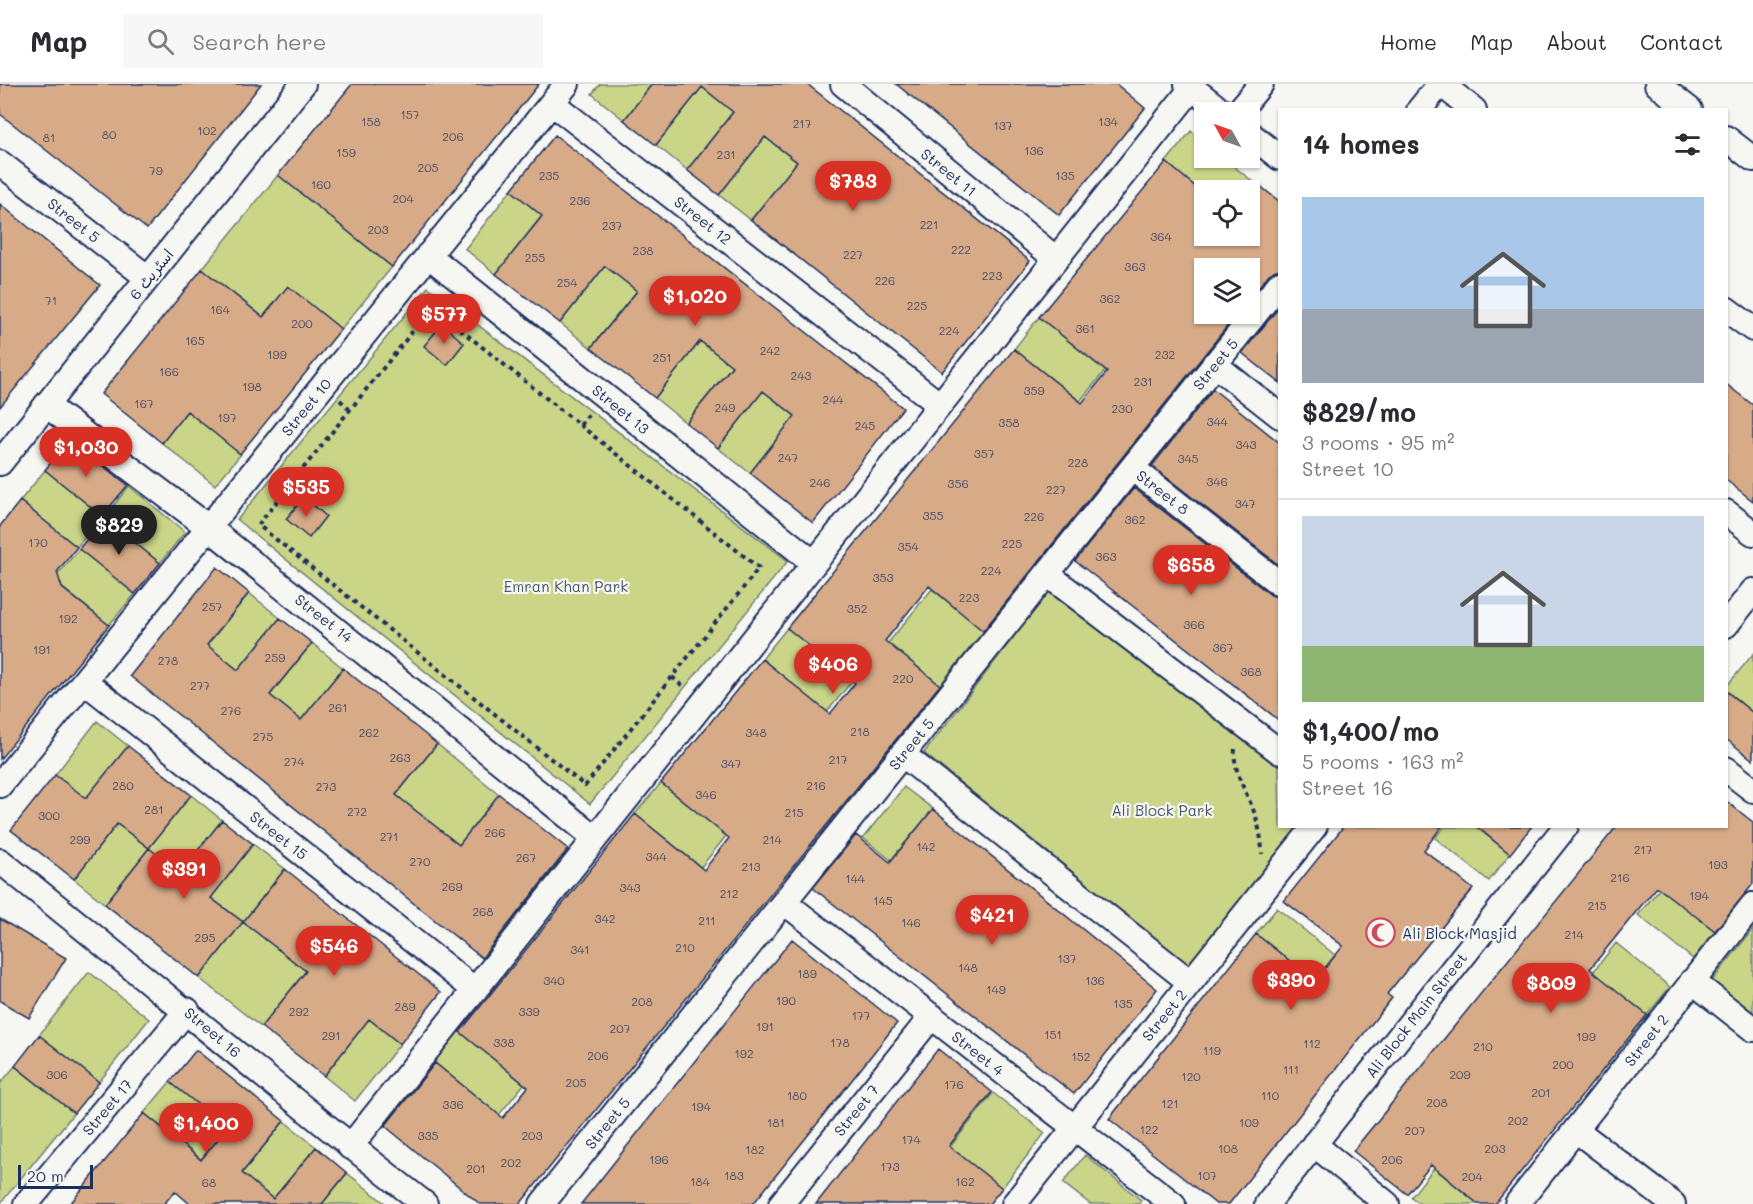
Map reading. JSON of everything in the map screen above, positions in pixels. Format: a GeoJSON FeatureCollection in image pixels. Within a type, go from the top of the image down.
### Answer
{"type":"FeatureCollection","features":[{"type":"Feature","properties":{"kind":"street","name":"اسٹریٹ 6"},"geometry":{"type":"LineString","coordinates":[[0,463],[303,84]]}},
{"type":"Feature","properties":{"kind":"street","name":"Street 10"},"geometry":{"type":"LineString","coordinates":[[0,785],[567,84]]}},
{"type":"Feature","properties":{"kind":"street","name":"Street 11"},"geometry":{"type":"LineString","coordinates":[[843,84],[1056,259]]}},
{"type":"Feature","properties":{"kind":"street"},"geometry":{"type":"LineString","coordinates":[[1246,102],[1261,84]]}},
{"type":"Feature","properties":{"kind":"street"},"geometry":{"type":"LineString","coordinates":[[1421,108],[1440,84],[1471,108]]}},
{"type":"Feature","properties":{"kind":"street"},"geometry":{"type":"LineString","coordinates":[[1657,84],[1687,108]]}},
{"type":"Feature","properties":{"kind":"street"},"geometry":{"type":"LineString","coordinates":[[350,1147],[1056,259],[1190,86],[1210,102]]}},
{"type":"Feature","properties":{"kind":"street","name":"Street 12"},"geometry":{"type":"LineString","coordinates":[[552,103],[940,405]]}},
{"type":"Feature","properties":{"kind":"street"},"geometry":{"type":"LineString","coordinates":[[1728,140],[1753,159]]}},
{"type":"Feature","properties":{"kind":"street"},"geometry":{"type":"LineString","coordinates":[[1260,142],[1278,156]]}},
{"type":"Feature","properties":{"kind":"street","name":"Street 5"},"geometry":{"type":"LineString","coordinates":[[0,163],[148,278]]}},
{"type":"Feature","properties":{"kind":"street","name":"Street 13"},"geometry":{"type":"LineString","coordinates":[[428,255],[814,563]]}},
{"type":"Feature","properties":{"kind":"street","name":"Street 5"},"geometry":{"type":"LineString","coordinates":[[542,1204],[1278,285]]}},
{"type":"Feature","properties":{"kind":"street"},"geometry":{"type":"LineString","coordinates":[[1728,310],[1753,329]]}},
{"type":"Feature","properties":{"kind":"street"},"geometry":{"type":"LineString","coordinates":[[1214,364],[1278,414]]}},
{"type":"Feature","properties":{"kind":"street","name":"Street 14"},"geometry":{"type":"LineString","coordinates":[[46,405],[208,527],[595,838]]}},
{"type":"Feature","properties":{"kind":"street","name":"Street 8"},"geometry":{"type":"LineString","coordinates":[[1132,468],[1278,582]]}},
{"type":"Feature","properties":{"kind":"street"},"geometry":{"type":"LineString","coordinates":[[1728,514],[1753,533]]}},
{"type":"Feature","properties":{"kind":"street"},"geometry":{"type":"LineString","coordinates":[[1047,574],[1278,750]]}},
{"type":"Feature","properties":{"kind":"street"},"geometry":{"type":"LineString","coordinates":[[1728,622],[1753,591]]}},
{"type":"Feature","properties":{"kind":"street","name":"Street 15"},"geometry":{"type":"LineString","coordinates":[[84,681],[475,990]]}},
{"type":"Feature","properties":{"kind":"street"},"geometry":{"type":"LineString","coordinates":[[902,754],[1190,982]]}},
{"type":"Feature","properties":{"kind":"street"},"geometry":{"type":"LineString","coordinates":[[1728,771],[1753,790]]}},
{"type":"Feature","properties":{"kind":"street","name":"Street 2"},"geometry":{"type":"LineString","coordinates":[[1014,1204],[1313,828]]}},
{"type":"Feature","properties":{"kind":"street","name":"Ali Block Main Street"},"geometry":{"type":"LineString","coordinates":[[1267,1204],[1564,828]]}},
{"type":"Feature","properties":{"kind":"street","name":"Street 16"},"geometry":{"type":"LineString","coordinates":[[0,861],[187,1010],[350,1147],[425,1204]]}},
{"type":"Feature","properties":{"kind":"street","name":"Street 4"},"geometry":{"type":"LineString","coordinates":[[784,902],[1173,1204]]}},
{"type":"Feature","properties":{"kind":"street","name":"Street 2"},"geometry":{"type":"LineString","coordinates":[[1517,1204],[1753,905]]}},
{"type":"Feature","properties":{"kind":"street"},"geometry":{"type":"LineString","coordinates":[[1692,981],[1753,1029]]}},
{"type":"Feature","properties":{"kind":"street","name":"Street 17"},"geometry":{"type":"LineString","coordinates":[[26,1204],[187,1010]]}},
{"type":"Feature","properties":{"kind":"street","name":"Street 7"},"geometry":{"type":"LineString","coordinates":[[781,1204],[932,1016]]}},
{"type":"Feature","properties":{"kind":"street"},"geometry":{"type":"LineString","coordinates":[[1576,1130],[1673,1204]]}},
{"type":"Feature","properties":{"kind":"street"},"geometry":{"type":"LineString","coordinates":[[1314,1144],[1387,1204]]}},
{"type":"Feature","properties":{"kind":"path"},"geometry":{"type":"LineString","coordinates":[[432,307],[759,568],[585,786],[258,525],[432,307]]}},
{"type":"Feature","properties":{"kind":"path"},"geometry":{"type":"LineString","coordinates":[[1236,746],[1234,757],[1257,820],[1263,864]]}},
{"type":"Feature","properties":{"kind":"green space"},"geometry":{"type":"Polygon","coordinates":[[[600,84],[652,84],[624,120],[592,94],[600,84]]]}},
{"type":"Feature","properties":{"kind":"green space"},"geometry":{"type":"Polygon","coordinates":[[[702,87],[733,112],[687,170],[656,145],[702,87]]]}},
{"type":"Feature","properties":{"kind":"green space"},"geometry":{"type":"Polygon","coordinates":[[[1191,131],[1194,134],[1194,168],[1236,168],[1251,180],[1194,180],[1194,186],[1166,162],[1191,131]]]}},
{"type":"Feature","properties":{"kind":"green space"},"geometry":{"type":"Polygon","coordinates":[[[765,137],[797,162],[751,220],[719,195],[765,137]]]}},
{"type":"Feature","properties":{"kind":"green space"},"geometry":{"type":"Polygon","coordinates":[[[278,175],[392,267],[341,329],[288,287],[263,317],[202,269],[278,175]]]}},
{"type":"Feature","properties":{"kind":"green space"},"geometry":{"type":"Polygon","coordinates":[[[511,190],[542,216],[496,274],[465,249],[511,190]]]}},
{"type":"Feature","properties":{"kind":"green space"},"geometry":{"type":"Polygon","coordinates":[[[605,266],[637,291],[591,348],[560,323],[605,266]]]}},
{"type":"Feature","properties":{"kind":"green space","name":"Emran Khan Park"},"geometry":{"type":"Polygon","coordinates":[[[428,287],[788,561],[590,804],[237,520],[428,287]]]}},
{"type":"Feature","properties":{"kind":"green space"},"geometry":{"type":"Polygon","coordinates":[[[1039,317],[1105,371],[1080,401],[1014,349],[1039,317]]]}},
{"type":"Feature","properties":{"kind":"green space"},"geometry":{"type":"Polygon","coordinates":[[[700,341],[732,366],[686,423],[655,398],[700,341]]]}},
{"type":"Feature","properties":{"kind":"green space"},"geometry":{"type":"Polygon","coordinates":[[[763,391],[795,416],[750,473],[718,448],[763,391]]]}},
{"type":"Feature","properties":{"kind":"green space"},"geometry":{"type":"Polygon","coordinates":[[[187,411],[241,454],[215,485],[162,443],[187,411]]]}},
{"type":"Feature","properties":{"kind":"green space"},"geometry":{"type":"Polygon","coordinates":[[[45,470],[102,516],[77,547],[20,501],[45,470]]]}},
{"type":"Feature","properties":{"kind":"green space"},"geometry":{"type":"Polygon","coordinates":[[[129,486],[185,532],[160,563],[104,518],[129,486]]]}},
{"type":"Feature","properties":{"kind":"green space"},"geometry":{"type":"Polygon","coordinates":[[[79,549],[135,594],[109,625],[53,580],[79,549]]]}},
{"type":"Feature","properties":{"kind":"green space"},"geometry":{"type":"Polygon","coordinates":[[[932,589],[984,631],[940,685],[888,643],[932,589]]]}},
{"type":"Feature","properties":{"kind":"green space","name":"Ali Block Park"},"geometry":{"type":"Polygon","coordinates":[[[1051,589],[1278,766],[1278,828],[1300,828],[1186,967],[924,753],[1051,589]]]}},
{"type":"Feature","properties":{"kind":"green space"},"geometry":{"type":"Polygon","coordinates":[[[249,593],[280,618],[238,670],[207,645],[249,593]]]}},
{"type":"Feature","properties":{"kind":"green space"},"geometry":{"type":"Polygon","coordinates":[[[787,628],[852,681],[827,712],[762,659],[787,628]]]}},
{"type":"Feature","properties":{"kind":"green space"},"geometry":{"type":"Polygon","coordinates":[[[312,643],[343,668],[301,720],[270,695],[312,643]]]}},
{"type":"Feature","properties":{"kind":"green space"},"geometry":{"type":"Polygon","coordinates":[[[1753,654],[1753,713],[1728,692],[1728,685],[1753,654]]]}},
{"type":"Feature","properties":{"kind":"green space"},"geometry":{"type":"Polygon","coordinates":[[[97,721],[128,746],[86,799],[55,775],[97,721]]]}},
{"type":"Feature","properties":{"kind":"green space"},"geometry":{"type":"Polygon","coordinates":[[[437,744],[499,794],[459,845],[396,795],[437,744]]]}},
{"type":"Feature","properties":{"kind":"green space"},"geometry":{"type":"Polygon","coordinates":[[[661,783],[726,836],[701,867],[635,814],[661,783]]]}},
{"type":"Feature","properties":{"kind":"green space"},"geometry":{"type":"Polygon","coordinates":[[[904,787],[933,809],[891,860],[863,838],[904,787]]]}},
{"type":"Feature","properties":{"kind":"green space"},"geometry":{"type":"Polygon","coordinates":[[[191,795],[222,820],[180,873],[148,849],[105,904],[74,879],[117,824],[149,848],[191,795]]]}},
{"type":"Feature","properties":{"kind":"green space"},"geometry":{"type":"Polygon","coordinates":[[[1443,828],[1477,828],[1510,854],[1489,881],[1435,838],[1443,828]]]}},
{"type":"Feature","properties":{"kind":"green space"},"geometry":{"type":"Polygon","coordinates":[[[253,844],[285,869],[243,922],[211,898],[253,844]]]}},
{"type":"Feature","properties":{"kind":"green space"},"geometry":{"type":"Polygon","coordinates":[[[1661,887],[1715,931],[1693,959],[1638,915],[1661,887]]]}},
{"type":"Feature","properties":{"kind":"green space"},"geometry":{"type":"Polygon","coordinates":[[[1277,908],[1335,955],[1314,981],[1256,934],[1277,908]]]}},
{"type":"Feature","properties":{"kind":"green space"},"geometry":{"type":"Polygon","coordinates":[[[243,922],[306,971],[261,1027],[199,978],[243,922]]]}},
{"type":"Feature","properties":{"kind":"green space"},"geometry":{"type":"Polygon","coordinates":[[[1753,929],[1753,1012],[1712,981],[1753,929]]]}},
{"type":"Feature","properties":{"kind":"green space"},"geometry":{"type":"Polygon","coordinates":[[[1616,943],[1670,987],[1647,1015],[1593,972],[1616,943]]]}},
{"type":"Feature","properties":{"kind":"green space"},"geometry":{"type":"Polygon","coordinates":[[[89,972],[149,1019],[99,1082],[39,1035],[89,972]]]}},
{"type":"Feature","properties":{"kind":"green space"},"geometry":{"type":"Polygon","coordinates":[[[369,1019],[400,1044],[355,1101],[324,1076],[369,1019]]]}},
{"type":"Feature","properties":{"kind":"green space"},"geometry":{"type":"Polygon","coordinates":[[[459,1031],[524,1084],[499,1115],[434,1062],[459,1031]]]}},
{"type":"Feature","properties":{"kind":"green space"},"geometry":{"type":"Polygon","coordinates":[[[15,1066],[74,1113],[0,1204],[0,1084],[15,1066]]]}},
{"type":"Feature","properties":{"kind":"green space"},"geometry":{"type":"Polygon","coordinates":[[[170,1082],[227,1128],[201,1159],[144,1113],[170,1082]]]}},
{"type":"Feature","properties":{"kind":"green space"},"geometry":{"type":"Polygon","coordinates":[[[993,1093],[1045,1133],[1002,1188],[950,1147],[993,1093]]]}},
{"type":"Feature","properties":{"kind":"green space"},"geometry":{"type":"Polygon","coordinates":[[[284,1121],[316,1147],[273,1199],[242,1173],[284,1121]]]}},
{"type":"Feature","properties":{"kind":"green space"},"geometry":{"type":"Polygon","coordinates":[[[1085,1155],[1141,1200],[1139,1204],[1090,1204],[1063,1183],[1085,1155]]]}},
{"type":"Feature","properties":{"kind":"green space"},"geometry":{"type":"Polygon","coordinates":[[[1434,1168],[1478,1204],[1420,1204],[1411,1197],[1434,1168]]]}},
{"type":"Feature","properties":{"kind":"green space"},"geometry":{"type":"Polygon","coordinates":[[[347,1173],[386,1204],[322,1204],[347,1173]]]}},
{"type":"Feature","properties":{"kind":"building"},"geometry":{"type":"Polygon","coordinates":[[[0,84],[261,84],[147,229],[0,114],[0,84]]]}},
{"type":"Feature","properties":{"kind":"building"},"geometry":{"type":"Polygon","coordinates":[[[352,84],[539,84],[392,267],[278,175],[352,84]]]}},
{"type":"Feature","properties":{"kind":"building"},"geometry":{"type":"Polygon","coordinates":[[[652,84],[807,84],[1030,261],[942,372],[751,220],[797,162],[765,137],[719,195],[687,170],[733,112],[702,87],[656,145],[624,120],[652,84]]]}},
{"type":"Feature","properties":{"kind":"building"},"geometry":{"type":"Polygon","coordinates":[[[896,84],[1116,84],[1145,108],[1059,215],[896,84]]]}},
{"type":"Feature","properties":{"kind":"building"},"geometry":{"type":"Polygon","coordinates":[[[555,135],[903,408],[813,523],[750,473],[795,416],[763,391],[718,448],[686,423],[732,366],[700,341],[655,398],[591,348],[637,291],[605,266],[560,323],[496,274],[542,216],[511,190],[555,135]]]}},
{"type":"Feature","properties":{"kind":"building"},"geometry":{"type":"Polygon","coordinates":[[[1166,162],[1194,186],[1194,246],[1260,246],[1260,186],[1278,200],[1278,270],[1269,274],[1260,285],[1260,258],[1194,258],[1194,324],[1229,324],[983,631],[929,586],[885,641],[940,685],[520,1204],[480,1204],[385,1126],[435,1063],[503,1118],[528,1087],[460,1032],[635,814],[704,870],[729,838],[661,783],[762,659],[830,714],[855,683],[787,628],[1014,349],[1082,403],[1107,372],[1039,317],[1166,162]]]}},
{"type":"Feature","properties":{"kind":"building"},"geometry":{"type":"Polygon","coordinates":[[[0,204],[100,285],[0,407],[0,204]]]}},
{"type":"Feature","properties":{"kind":"building"},"geometry":{"type":"Polygon","coordinates":[[[202,269],[263,317],[288,286],[341,329],[240,454],[187,411],[162,443],[101,394],[202,269]]]}},
{"type":"Feature","properties":{"kind":"building"},"geometry":{"type":"Polygon","coordinates":[[[1278,308],[1278,381],[1242,353],[1278,308]]]}},
{"type":"Feature","properties":{"kind":"building"},"geometry":{"type":"Polygon","coordinates":[[[442,324],[464,343],[447,365],[424,346],[442,324]]]}},
{"type":"Feature","properties":{"kind":"building"},"geometry":{"type":"Polygon","coordinates":[[[1728,386],[1753,405],[1753,501],[1728,482],[1728,386]]]}},
{"type":"Feature","properties":{"kind":"building"},"geometry":{"type":"Polygon","coordinates":[[[1213,389],[1278,441],[1278,564],[1152,466],[1213,389]]]}},
{"type":"Feature","properties":{"kind":"building"},"geometry":{"type":"Polygon","coordinates":[[[69,440],[128,485],[102,516],[45,470],[69,440]]]}},
{"type":"Feature","properties":{"kind":"building"},"geometry":{"type":"Polygon","coordinates":[[[1134,488],[1271,595],[1278,597],[1278,719],[1075,561],[1134,488]]]}},
{"type":"Feature","properties":{"kind":"building"},"geometry":{"type":"Polygon","coordinates":[[[304,497],[326,516],[309,538],[286,519],[304,497]]]}},
{"type":"Feature","properties":{"kind":"building"},"geometry":{"type":"Polygon","coordinates":[[[20,501],[77,547],[57,572],[62,588],[109,625],[0,759],[0,526],[20,501]]]}},
{"type":"Feature","properties":{"kind":"building"},"geometry":{"type":"Polygon","coordinates":[[[104,518],[160,563],[135,594],[79,549],[104,518]]]}},
{"type":"Feature","properties":{"kind":"building"},"geometry":{"type":"Polygon","coordinates":[[[217,567],[249,593],[207,645],[238,670],[280,618],[312,643],[270,695],[301,720],[343,668],[437,744],[396,795],[459,845],[499,794],[568,849],[482,958],[130,676],[217,567]]]}},
{"type":"Feature","properties":{"kind":"building"},"geometry":{"type":"Polygon","coordinates":[[[1728,693],[1753,713],[1753,760],[1728,741],[1728,693]]]}},
{"type":"Feature","properties":{"kind":"building"},"geometry":{"type":"Polygon","coordinates":[[[128,746],[191,795],[149,848],[117,824],[74,879],[11,830],[55,775],[86,798],[128,746]]]}},
{"type":"Feature","properties":{"kind":"building"},"geometry":{"type":"Polygon","coordinates":[[[1728,803],[1753,822],[1753,884],[1715,931],[1657,887],[1590,969],[1647,1015],[1495,1204],[1478,1204],[1431,1165],[1407,1194],[1353,1151],[1615,828],[1728,828],[1728,803]]]}},
{"type":"Feature","properties":{"kind":"building"},"geometry":{"type":"Polygon","coordinates":[[[933,809],[1157,989],[1074,1094],[813,888],[856,835],[890,862],[933,809]]]}},
{"type":"Feature","properties":{"kind":"building"},"geometry":{"type":"Polygon","coordinates":[[[222,820],[253,844],[211,898],[243,922],[199,978],[105,904],[149,848],[180,873],[222,820]]]}},
{"type":"Feature","properties":{"kind":"building"},"geometry":{"type":"Polygon","coordinates":[[[1342,828],[1440,828],[1424,850],[1473,889],[1387,994],[1392,998],[1229,1204],[1216,1204],[1109,1119],[1256,934],[1315,981],[1343,946],[1284,901],[1342,828]]]}},
{"type":"Feature","properties":{"kind":"building"},"geometry":{"type":"Polygon","coordinates":[[[1478,828],[1530,828],[1510,854],[1478,828]]]}},
{"type":"Feature","properties":{"kind":"building"},"geometry":{"type":"Polygon","coordinates":[[[285,869],[441,992],[400,1044],[369,1019],[324,1076],[261,1027],[306,971],[243,922],[285,869]]]}},
{"type":"Feature","properties":{"kind":"building"},"geometry":{"type":"Polygon","coordinates":[[[0,919],[66,958],[29,1018],[0,1001],[0,919]]]}},
{"type":"Feature","properties":{"kind":"building"},"geometry":{"type":"Polygon","coordinates":[[[792,939],[897,1023],[813,1129],[753,1204],[581,1204],[792,939]]]}},
{"type":"Feature","properties":{"kind":"building"},"geometry":{"type":"Polygon","coordinates":[[[39,1035],[99,1082],[74,1113],[15,1066],[39,1035]]]}},
{"type":"Feature","properties":{"kind":"building"},"geometry":{"type":"Polygon","coordinates":[[[938,1049],[992,1092],[949,1146],[1002,1188],[989,1204],[816,1204],[938,1049]]]}},
{"type":"Feature","properties":{"kind":"building"},"geometry":{"type":"Polygon","coordinates":[[[196,1050],[284,1121],[242,1173],[273,1199],[316,1147],[347,1173],[322,1204],[190,1204],[175,1191],[164,1204],[70,1204],[144,1113],[201,1160],[227,1128],[170,1082],[196,1050]]]}},
{"type":"Feature","properties":{"kind":"place","name":"Ali Block Masjid"},"geometry":{"type":"Point","coordinates":[1381,933]}}]}
